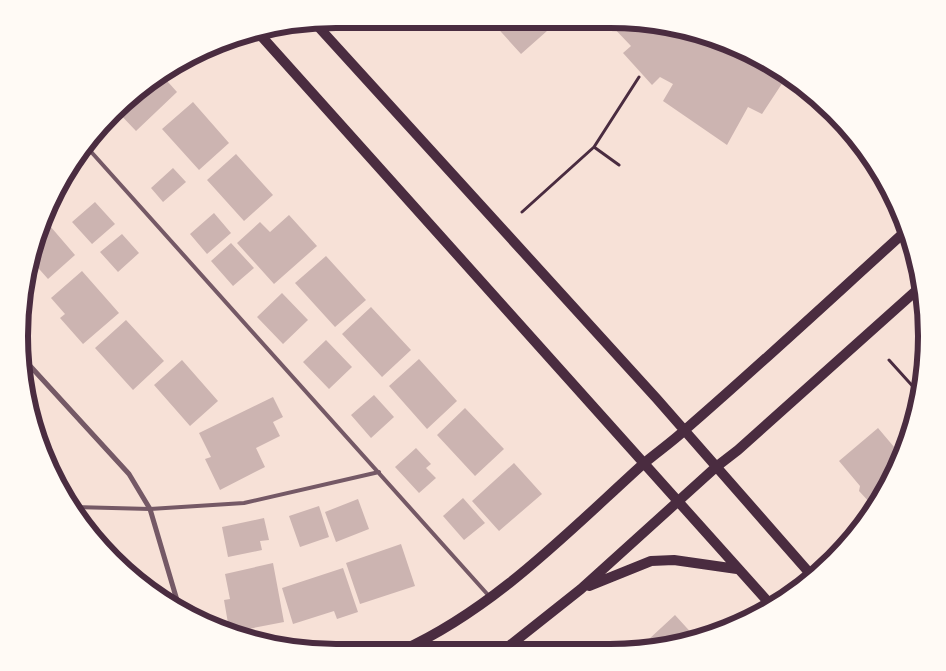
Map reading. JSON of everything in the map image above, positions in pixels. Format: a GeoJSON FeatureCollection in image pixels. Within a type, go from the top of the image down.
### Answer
{"type":"FeatureCollection","features":[{"type":"Feature","properties":{"kind":"main road"},"geometry":{"type":"LineString","coordinates":[[319,28],[809,571]]}},
{"type":"Feature","properties":{"kind":"main road"},"geometry":{"type":"LineString","coordinates":[[262,36],[767,600]]}},
{"type":"Feature","properties":{"kind":"main road"},"geometry":{"type":"LineString","coordinates":[[413,644],[460,619],[490,598],[541,556],[902,236]]}},
{"type":"Feature","properties":{"kind":"main road"},"geometry":{"type":"LineString","coordinates":[[512,644],[581,589],[915,291]]}},
{"type":"Feature","properties":{"kind":"main road"},"geometry":{"type":"LineString","coordinates":[[581,589],[651,561],[674,560],[737,569]]}},
{"type":"Feature","properties":{"kind":"street"},"geometry":{"type":"LineString","coordinates":[[29,363],[129,474],[150,509],[177,600]]}},
{"type":"Feature","properties":{"kind":"lane"},"geometry":{"type":"LineString","coordinates":[[89,150],[490,598]]}},
{"type":"Feature","properties":{"kind":"lane"},"geometry":{"type":"LineString","coordinates":[[79,507],[150,509],[244,503],[378,472]]}},
{"type":"Feature","properties":{"kind":"path"},"geometry":{"type":"LineString","coordinates":[[522,212],[594,147],[638,77]]}},
{"type":"Feature","properties":{"kind":"path"},"geometry":{"type":"LineString","coordinates":[[594,147],[618,165]]}},
{"type":"Feature","properties":{"kind":"path"},"geometry":{"type":"LineString","coordinates":[[889,360],[914,388]]}},
{"type":"Feature","properties":{"kind":"building"},"geometry":{"type":"Polygon","coordinates":[[[497,28],[550,28],[521,54],[497,28]]]}},
{"type":"Feature","properties":{"kind":"building"},"geometry":{"type":"Polygon","coordinates":[[[614,28],[671,33],[710,44],[747,59],[784,81],[762,114],[748,107],[727,145],[663,101],[673,84],[660,77],[652,85],[623,53],[631,46],[614,28]]]}},
{"type":"Feature","properties":{"kind":"building"},"geometry":{"type":"Polygon","coordinates":[[[165,78],[177,92],[136,131],[121,115],[165,78]]]}},
{"type":"Feature","properties":{"kind":"building"},"geometry":{"type":"Polygon","coordinates":[[[193,102],[229,143],[199,170],[162,129],[193,102]]]}},
{"type":"Feature","properties":{"kind":"building"},"geometry":{"type":"Polygon","coordinates":[[[236,154],[273,195],[244,221],[207,180],[236,154]]]}},
{"type":"Feature","properties":{"kind":"building"},"geometry":{"type":"Polygon","coordinates":[[[173,168],[186,182],[163,202],[151,188],[173,168]]]}},
{"type":"Feature","properties":{"kind":"building"},"geometry":{"type":"Polygon","coordinates":[[[95,202],[115,224],[92,244],[72,222],[95,202]]]}},
{"type":"Feature","properties":{"kind":"building"},"geometry":{"type":"Polygon","coordinates":[[[214,213],[231,233],[207,254],[190,234],[214,213]]]}},
{"type":"Feature","properties":{"kind":"building"},"geometry":{"type":"Polygon","coordinates":[[[289,215],[317,246],[274,284],[237,243],[260,222],[270,232],[289,215]]]}},
{"type":"Feature","properties":{"kind":"building"},"geometry":{"type":"Polygon","coordinates":[[[49,224],[75,255],[48,279],[36,265],[49,224]]]}},
{"type":"Feature","properties":{"kind":"building"},"geometry":{"type":"Polygon","coordinates":[[[122,234],[139,253],[118,272],[100,252],[122,234]]]}},
{"type":"Feature","properties":{"kind":"building"},"geometry":{"type":"Polygon","coordinates":[[[231,243],[254,268],[233,286],[211,261],[231,243]]]}},
{"type":"Feature","properties":{"kind":"building"},"geometry":{"type":"Polygon","coordinates":[[[326,256],[366,300],[335,327],[295,283],[326,256]]]}},
{"type":"Feature","properties":{"kind":"building"},"geometry":{"type":"Polygon","coordinates":[[[82,271],[119,313],[83,344],[60,318],[65,314],[51,298],[82,271]]]}},
{"type":"Feature","properties":{"kind":"building"},"geometry":{"type":"Polygon","coordinates":[[[282,293],[308,320],[283,344],[257,317],[282,293]]]}},
{"type":"Feature","properties":{"kind":"building"},"geometry":{"type":"Polygon","coordinates":[[[371,307],[411,350],[382,377],[342,334],[371,307]]]}},
{"type":"Feature","properties":{"kind":"building"},"geometry":{"type":"Polygon","coordinates":[[[126,320],[164,361],[133,390],[95,348],[126,320]]]}},
{"type":"Feature","properties":{"kind":"building"},"geometry":{"type":"Polygon","coordinates":[[[326,340],[352,367],[329,389],[303,362],[326,340]]]}},
{"type":"Feature","properties":{"kind":"building"},"geometry":{"type":"Polygon","coordinates":[[[419,359],[457,401],[427,429],[389,386],[419,359]]]}},
{"type":"Feature","properties":{"kind":"building"},"geometry":{"type":"Polygon","coordinates":[[[182,360],[218,401],[190,426],[154,385],[182,360]]]}},
{"type":"Feature","properties":{"kind":"building"},"geometry":{"type":"Polygon","coordinates":[[[374,395],[394,417],[371,438],[351,415],[374,395]]]}},
{"type":"Feature","properties":{"kind":"building"},"geometry":{"type":"Polygon","coordinates":[[[273,397],[283,417],[273,422],[280,436],[256,448],[265,467],[220,490],[205,459],[211,457],[199,433],[273,397]]]}},
{"type":"Feature","properties":{"kind":"building"},"geometry":{"type":"Polygon","coordinates":[[[465,408],[504,449],[475,476],[437,435],[465,408]]]}},
{"type":"Feature","properties":{"kind":"building"},"geometry":{"type":"Polygon","coordinates":[[[878,428],[896,450],[887,472],[870,502],[859,491],[860,486],[839,461],[878,428]]]}},
{"type":"Feature","properties":{"kind":"building"},"geometry":{"type":"Polygon","coordinates":[[[416,448],[431,464],[426,468],[436,478],[419,493],[395,467],[416,448]]]}},
{"type":"Feature","properties":{"kind":"building"},"geometry":{"type":"Polygon","coordinates":[[[514,463],[542,494],[499,531],[472,501],[514,463]]]}},
{"type":"Feature","properties":{"kind":"building"},"geometry":{"type":"Polygon","coordinates":[[[463,498],[485,523],[464,540],[443,516],[463,498]]]}},
{"type":"Feature","properties":{"kind":"building"},"geometry":{"type":"Polygon","coordinates":[[[358,499],[369,529],[336,542],[325,512],[358,499]]]}},
{"type":"Feature","properties":{"kind":"building"},"geometry":{"type":"Polygon","coordinates":[[[319,506],[329,537],[300,547],[289,516],[319,506]]]}},
{"type":"Feature","properties":{"kind":"building"},"geometry":{"type":"Polygon","coordinates":[[[264,518],[269,540],[260,541],[262,550],[228,557],[222,527],[264,518]]]}},
{"type":"Feature","properties":{"kind":"building"},"geometry":{"type":"Polygon","coordinates":[[[401,544],[415,586],[360,604],[346,563],[401,544]]]}},
{"type":"Feature","properties":{"kind":"building"},"geometry":{"type":"Polygon","coordinates":[[[273,563],[284,622],[245,630],[228,624],[224,600],[230,599],[225,574],[273,563]]]}},
{"type":"Feature","properties":{"kind":"building"},"geometry":{"type":"Polygon","coordinates":[[[343,568],[358,612],[337,619],[334,611],[293,624],[282,588],[343,568]]]}},
{"type":"Feature","properties":{"kind":"building"},"geometry":{"type":"Polygon","coordinates":[[[675,615],[691,633],[671,638],[648,640],[675,615]]]}}]}
